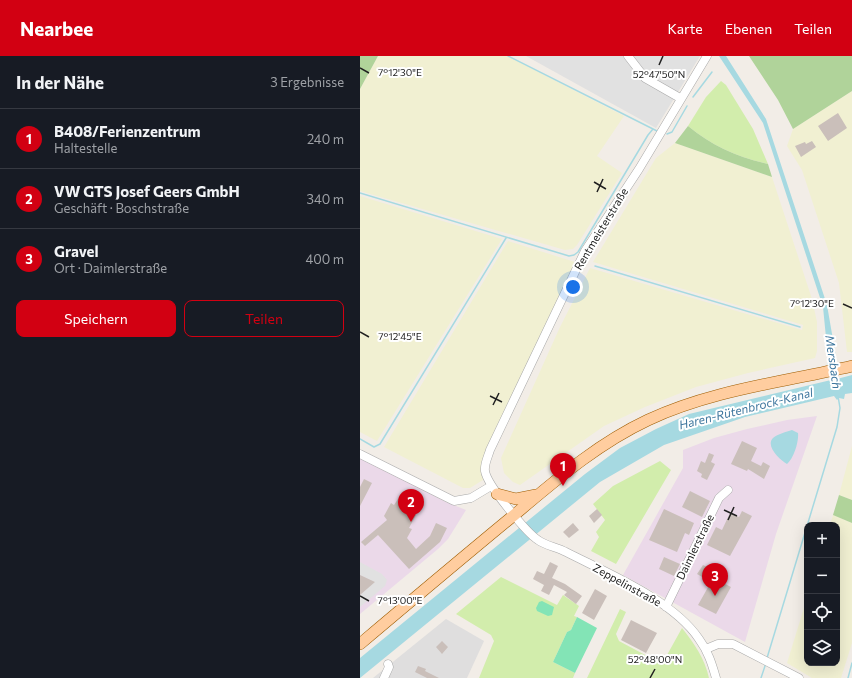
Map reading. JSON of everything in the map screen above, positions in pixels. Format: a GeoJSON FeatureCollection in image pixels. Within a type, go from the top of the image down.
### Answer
{"type":"FeatureCollection","features":[{"type":"Feature","properties":{"kind":"main road"},"geometry":{"type":"LineString","coordinates":[[360,644],[518,519],[540,493],[614,437],[648,419],[681,407],[728,393],[852,366]]}},
{"type":"Feature","properties":{"kind":"main road"},"geometry":{"type":"LineString","coordinates":[[494,490],[516,499],[529,497],[540,493]]}},
{"type":"Feature","properties":{"kind":"street"},"geometry":{"type":"LineString","coordinates":[[628,56],[645,78],[680,98]]}},
{"type":"Feature","properties":{"kind":"street","name":"Rentmeisterstraße"},"geometry":{"type":"LineString","coordinates":[[518,519],[494,490],[485,472],[485,465],[490,450],[585,251],[639,169],[680,98],[707,56]]}},
{"type":"Feature","properties":{"kind":"street"},"geometry":{"type":"LineString","coordinates":[[360,454],[454,501],[471,498],[494,490]]}},
{"type":"Feature","properties":{"kind":"street","name":"Daimlerstraße"},"geometry":{"type":"LineString","coordinates":[[666,607],[720,498],[728,490]]}},
{"type":"Feature","properties":{"kind":"street","name":"Zeppelinstraße"},"geometry":{"type":"LineString","coordinates":[[518,519],[534,537],[602,570],[666,607],[682,620],[699,638],[706,650],[716,678]]}},
{"type":"Feature","properties":{"kind":"street"},"geometry":{"type":"LineString","coordinates":[[706,650],[718,644],[733,644],[799,678]]}},
{"type":"Feature","properties":{"kind":"street"},"geometry":{"type":"LineString","coordinates":[[384,678],[389,667],[388,664]]}},
{"type":"Feature","properties":{"kind":"shaded area"},"geometry":{"type":"Polygon","coordinates":[[[526,56],[700,56],[656,128],[526,56]]]}},
{"type":"Feature","properties":{"kind":"shaded area"},"geometry":{"type":"Polygon","coordinates":[[[817,416],[776,534],[745,642],[623,575],[683,468],[683,450],[714,438],[747,429],[787,420],[817,416]]]}},
{"type":"Feature","properties":{"kind":"shaded area"},"geometry":{"type":"Polygon","coordinates":[[[360,457],[446,502],[466,510],[448,539],[438,549],[360,614],[360,457]]]}},
{"type":"Feature","properties":{"kind":"shaded area"},"geometry":{"type":"Polygon","coordinates":[[[360,562],[382,574],[387,580],[385,586],[360,607],[360,595],[374,582],[360,575],[360,562]]]}},
{"type":"Feature","properties":{"kind":"shaded area"},"geometry":{"type":"Polygon","coordinates":[[[446,619],[484,641],[467,678],[373,678],[446,619]]]}},
{"type":"Feature","properties":{"kind":"green space"},"geometry":{"type":"Polygon","coordinates":[[[360,56],[378,56],[360,89],[360,56]]]}},
{"type":"Feature","properties":{"kind":"green space"},"geometry":{"type":"Polygon","coordinates":[[[378,56],[507,56],[624,116],[597,156],[622,173],[577,245],[573,249],[565,250],[360,191],[360,89],[378,56]]]}},
{"type":"Feature","properties":{"kind":"green space"},"geometry":{"type":"Polygon","coordinates":[[[749,56],[852,56],[852,91],[793,129],[778,100],[749,56]]]}},
{"type":"Feature","properties":{"kind":"green space"},"geometry":{"type":"Polygon","coordinates":[[[721,81],[726,85],[753,129],[768,164],[725,150],[688,126],[706,97],[721,81]]]}},
{"type":"Feature","properties":{"kind":"green space"},"geometry":{"type":"Polygon","coordinates":[[[852,91],[852,352],[847,352],[839,283],[802,170],[787,146],[793,129],[852,91]]]}},
{"type":"Feature","properties":{"kind":"green space"},"geometry":{"type":"Polygon","coordinates":[[[688,126],[725,150],[768,164],[772,177],[675,143],[688,126]]]}},
{"type":"Feature","properties":{"kind":"green space"},"geometry":{"type":"Polygon","coordinates":[[[675,143],[772,177],[812,299],[817,322],[817,351],[815,358],[748,373],[696,387],[645,407],[604,426],[520,485],[513,482],[504,473],[501,458],[560,327],[590,268],[802,330],[803,325],[593,262],[656,158],[675,143]]]}},
{"type":"Feature","properties":{"kind":"green space"},"geometry":{"type":"Polygon","coordinates":[[[360,196],[502,239],[377,441],[360,432],[360,196]]]}},
{"type":"Feature","properties":{"kind":"green space"},"geometry":{"type":"Polygon","coordinates":[[[508,241],[575,262],[482,473],[483,480],[470,488],[463,488],[384,447],[508,241]]]}},
{"type":"Feature","properties":{"kind":"green space"},"geometry":{"type":"Polygon","coordinates":[[[852,446],[852,500],[839,495],[852,446]]]}},
{"type":"Feature","properties":{"kind":"green space"},"geometry":{"type":"Polygon","coordinates":[[[660,461],[671,470],[616,564],[591,551],[599,537],[596,532],[605,520],[593,504],[613,486],[660,461]]]}},
{"type":"Feature","properties":{"kind":"green space"},"geometry":{"type":"Polygon","coordinates":[[[839,495],[852,500],[852,523],[833,515],[839,495]]]}},
{"type":"Feature","properties":{"kind":"green space"},"geometry":{"type":"Polygon","coordinates":[[[833,515],[852,523],[852,643],[841,678],[812,678],[787,663],[804,608],[804,666],[840,666],[840,522],[831,522],[833,515]]]}},
{"type":"Feature","properties":{"kind":"green space"},"geometry":{"type":"Polygon","coordinates":[[[501,577],[557,605],[563,595],[579,606],[574,616],[577,617],[571,630],[567,632],[553,662],[575,673],[573,678],[479,678],[494,641],[491,635],[456,614],[501,577]]]}},
{"type":"Feature","properties":{"kind":"green space"},"geometry":{"type":"Polygon","coordinates":[[[542,601],[554,607],[552,615],[548,616],[537,611],[536,608],[539,602],[542,601]]]}},
{"type":"Feature","properties":{"kind":"green space"},"geometry":{"type":"Polygon","coordinates":[[[620,609],[626,612],[616,634],[619,641],[662,664],[682,628],[691,639],[705,664],[709,678],[587,678],[620,609]]]}},
{"type":"Feature","properties":{"kind":"green space"},"geometry":{"type":"Polygon","coordinates":[[[577,617],[597,628],[575,673],[553,662],[567,632],[571,630],[577,617]]]}},
{"type":"Feature","properties":{"kind":"water"},"geometry":{"type":"Polygon","coordinates":[[[719,56],[726,56],[766,119],[827,305],[836,357],[834,364],[827,365],[828,358],[823,307],[763,123],[719,56]]]}},
{"type":"Feature","properties":{"kind":"water","name":"Haren-Rütenbrock-Kanal"},"geometry":{"type":"Polygon","coordinates":[[[835,375],[837,379],[852,375],[852,393],[845,394],[844,399],[839,398],[837,400],[834,396],[745,417],[664,445],[600,482],[360,678],[360,658],[585,474],[620,448],[689,414],[831,380],[831,376],[835,375]]]}},
{"type":"Feature","properties":{"kind":"water"},"geometry":{"type":"Polygon","coordinates":[[[792,430],[798,433],[798,440],[794,454],[787,464],[774,452],[771,441],[777,435],[792,430]]]}},
{"type":"Feature","properties":{"kind":"building"},"geometry":{"type":"Polygon","coordinates":[[[838,113],[847,128],[828,141],[818,126],[838,113]]]}},
{"type":"Feature","properties":{"kind":"building"},"geometry":{"type":"Polygon","coordinates":[[[812,141],[816,147],[801,157],[795,146],[812,141]]]}},
{"type":"Feature","properties":{"kind":"building"},"geometry":{"type":"Polygon","coordinates":[[[742,441],[757,448],[751,461],[761,466],[763,462],[770,466],[764,479],[748,469],[747,471],[731,464],[742,441]]]}},
{"type":"Feature","properties":{"kind":"building"},"geometry":{"type":"Polygon","coordinates":[[[709,453],[714,455],[711,462],[715,464],[707,480],[701,477],[702,474],[697,471],[701,461],[705,463],[709,453]]]}},
{"type":"Feature","properties":{"kind":"building"},"geometry":{"type":"Polygon","coordinates":[[[364,479],[372,483],[360,506],[360,487],[364,479]]]}},
{"type":"Feature","properties":{"kind":"building"},"geometry":{"type":"Polygon","coordinates":[[[690,491],[710,501],[702,517],[682,507],[690,491]]]}},
{"type":"Feature","properties":{"kind":"building"},"geometry":{"type":"Polygon","coordinates":[[[398,499],[415,508],[412,514],[416,515],[409,528],[412,529],[407,538],[416,549],[430,536],[436,523],[447,528],[440,542],[409,569],[378,535],[365,546],[361,542],[387,520],[384,516],[391,503],[394,505],[398,499]]]}},
{"type":"Feature","properties":{"kind":"building"},"geometry":{"type":"Polygon","coordinates":[[[597,509],[602,515],[594,523],[589,516],[597,509]]]}},
{"type":"Feature","properties":{"kind":"building"},"geometry":{"type":"Polygon","coordinates":[[[664,509],[694,523],[689,535],[685,533],[677,552],[649,540],[664,509]]]}},
{"type":"Feature","properties":{"kind":"building"},"geometry":{"type":"Polygon","coordinates":[[[742,511],[752,516],[730,556],[707,545],[716,527],[722,530],[730,513],[739,517],[742,511]]]}},
{"type":"Feature","properties":{"kind":"building"},"geometry":{"type":"Polygon","coordinates":[[[573,523],[579,530],[569,538],[563,532],[573,523]]]}},
{"type":"Feature","properties":{"kind":"building"},"geometry":{"type":"Polygon","coordinates":[[[664,557],[680,564],[674,576],[659,569],[664,557]]]}},
{"type":"Feature","properties":{"kind":"building"},"geometry":{"type":"Polygon","coordinates":[[[550,562],[558,566],[552,578],[565,584],[582,596],[576,604],[564,595],[567,592],[554,585],[549,595],[541,591],[544,585],[533,579],[537,571],[544,574],[550,562]]]}},
{"type":"Feature","properties":{"kind":"building"},"geometry":{"type":"Polygon","coordinates":[[[703,565],[711,569],[708,575],[731,587],[716,614],[698,605],[711,582],[697,574],[703,565]]]}},
{"type":"Feature","properties":{"kind":"building"},"geometry":{"type":"Polygon","coordinates":[[[360,575],[375,582],[360,595],[360,575]]]}},
{"type":"Feature","properties":{"kind":"building"},"geometry":{"type":"Polygon","coordinates":[[[595,589],[607,596],[594,620],[582,613],[595,589]]]}},
{"type":"Feature","properties":{"kind":"building"},"geometry":{"type":"Polygon","coordinates":[[[631,620],[657,633],[646,653],[621,640],[631,620]]]}},
{"type":"Feature","properties":{"kind":"building"},"geometry":{"type":"Polygon","coordinates":[[[442,641],[448,647],[442,654],[436,647],[442,641]]]}},
{"type":"Feature","properties":{"kind":"building"},"geometry":{"type":"Polygon","coordinates":[[[418,666],[426,669],[425,671],[439,678],[427,678],[415,672],[418,666]]]}},
{"type":"Feature","properties":{"kind":"waterway"},"geometry":{"type":"LineString","coordinates":[[508,56],[657,131]]}},
{"type":"Feature","properties":{"kind":"waterway"},"geometry":{"type":"LineString","coordinates":[[693,97],[712,72]]}},
{"type":"Feature","properties":{"kind":"waterway"},"geometry":{"type":"LineString","coordinates":[[667,134],[672,132],[687,106]]}},
{"type":"Feature","properties":{"kind":"waterway"},"geometry":{"type":"LineString","coordinates":[[360,193],[569,256],[574,255],[578,252],[653,129]]}},
{"type":"Feature","properties":{"kind":"waterway"},"geometry":{"type":"LineString","coordinates":[[360,439],[374,447],[380,444],[506,238]]}},
{"type":"Feature","properties":{"kind":"waterway"},"geometry":{"type":"LineString","coordinates":[[595,266],[800,327]]}},
{"type":"Feature","properties":{"kind":"waterway","name":"Mersbach"},"geometry":{"type":"LineString","coordinates":[[767,658],[837,427],[840,408],[838,396]]}},
{"type":"Feature","properties":{"kind":"waterway","name":"Mersbach"},"geometry":{"type":"LineString","coordinates":[[761,678],[766,663]]}},
{"type":"Feature","properties":{"kind":"waterway"},"geometry":{"type":"LineString","coordinates":[[848,678],[852,663]]}},
{"type":"Feature","properties":{"kind":"place","name":"B408/Ferienzentrum"},"geometry":{"type":"Point","coordinates":[563,486]}},
{"type":"Feature","properties":{"kind":"place","name":"VW GTS Josef Geers GmbH"},"geometry":{"type":"Point","coordinates":[411,522]}},
{"type":"Feature","properties":{"kind":"place","name":"Gravel"},"geometry":{"type":"Point","coordinates":[715,596]}}]}
